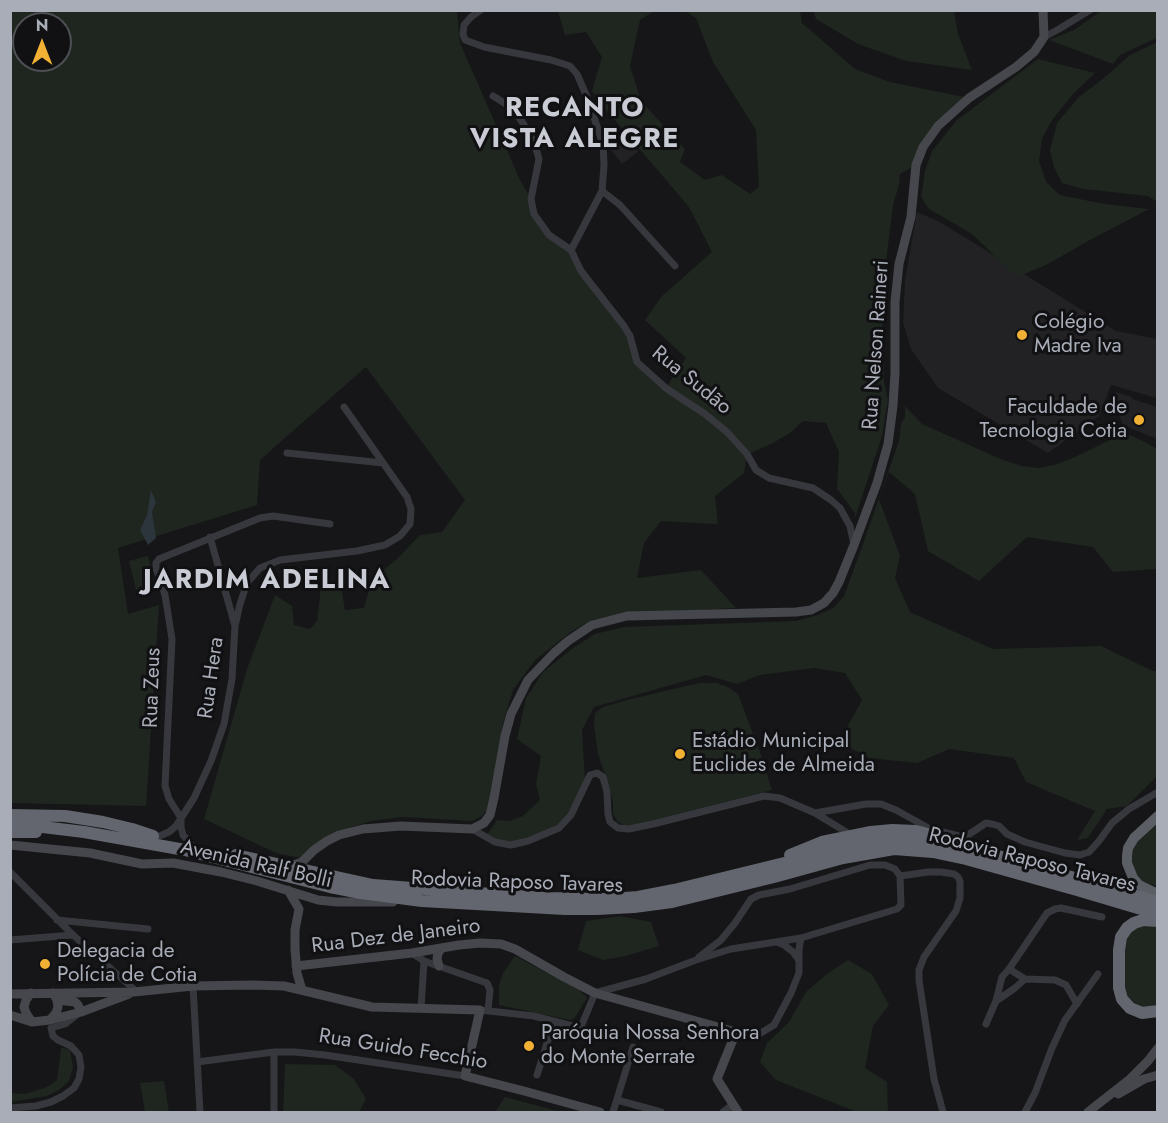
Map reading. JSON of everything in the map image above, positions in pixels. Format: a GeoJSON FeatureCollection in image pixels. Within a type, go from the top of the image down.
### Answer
{"type":"FeatureCollection","features":[{"type":"Feature","properties":{"kind":"highway","name":"Rodovia Raposo Tavares"},"geometry":{"type":"LineString","coordinates":[[10,816],[155,837],[372,885],[544,898],[638,897],[839,850],[887,841],[910,840],[942,843],[991,854],[1158,902]]}},
{"type":"Feature","properties":{"kind":"highway"},"geometry":{"type":"LineString","coordinates":[[1158,816],[1134,838],[1128,848],[1127,863],[1132,878],[1139,885],[1158,895]]}},
{"type":"Feature","properties":{"kind":"highway","name":"Rodovia Raposo Tavares"},"geometry":{"type":"LineString","coordinates":[[10,823],[84,832],[185,850],[330,887],[422,901],[565,909],[634,907],[672,902],[843,858],[894,849],[933,852],[978,862],[1158,914]]}},
{"type":"Feature","properties":{"kind":"highway"},"geometry":{"type":"LineString","coordinates":[[756,871],[822,842],[851,835],[892,830],[916,831],[975,846],[991,854]]}},
{"type":"Feature","properties":{"kind":"highway"},"geometry":{"type":"LineString","coordinates":[[10,831],[84,832]]}},
{"type":"Feature","properties":{"kind":"highway"},"geometry":{"type":"LineString","coordinates":[[1035,866],[1158,895]]}},
{"type":"Feature","properties":{"kind":"highway"},"geometry":{"type":"LineString","coordinates":[[1158,921],[1143,920],[1134,923],[1121,937],[1119,988],[1122,999],[1130,1008],[1142,1013],[1158,1011]]}},
{"type":"Feature","properties":{"kind":"main road"},"geometry":{"type":"LineString","coordinates":[[1043,10],[1044,37]]}},
{"type":"Feature","properties":{"kind":"main road","name":"Rua Nelson Raineri"},"geometry":{"type":"LineString","coordinates":[[472,829],[484,823],[489,815],[511,714],[528,680],[568,641],[592,625],[627,616],[796,612],[811,610],[824,603],[833,593],[877,483],[888,444],[896,373],[895,302],[899,264],[910,224],[916,165],[923,147],[938,126],[969,98],[1016,67],[1034,52],[1044,37]]}},
{"type":"Feature","properties":{"kind":"main road"},"geometry":{"type":"LineString","coordinates":[[291,866],[302,862],[327,841],[339,835],[363,829],[401,826],[472,829]]}},
{"type":"Feature","properties":{"kind":"main road","name":"Avenida Ralf Bolli"},"geometry":{"type":"LineString","coordinates":[[10,845],[90,853],[142,864],[173,863],[221,872],[318,900],[338,902],[422,901]]}},
{"type":"Feature","properties":{"kind":"main road"},"geometry":{"type":"LineString","coordinates":[[314,850],[314,860],[325,874]]}},
{"type":"Feature","properties":{"kind":"main road"},"geometry":{"type":"LineString","coordinates":[[288,890],[298,909],[295,930],[297,970],[302,990]]}},
{"type":"Feature","properties":{"kind":"main road"},"geometry":{"type":"LineString","coordinates":[[298,909],[311,898]]}},
{"type":"Feature","properties":{"kind":"main road","name":"Rua Dez de Janeiro"},"geometry":{"type":"LineString","coordinates":[[297,970],[480,943],[501,944],[515,949],[596,993],[736,1032]]}},
{"type":"Feature","properties":{"kind":"main road"},"geometry":{"type":"LineString","coordinates":[[439,966],[438,953],[442,948]]}},
{"type":"Feature","properties":{"kind":"main road"},"geometry":{"type":"LineString","coordinates":[[284,986],[297,970]]}},
{"type":"Feature","properties":{"kind":"main road"},"geometry":{"type":"LineString","coordinates":[[55,997],[193,986],[284,986],[372,1007],[484,1010],[465,1076]]}},
{"type":"Feature","properties":{"kind":"main road"},"geometry":{"type":"LineString","coordinates":[[10,1016],[32,1022],[50,1020],[81,1012],[136,992]]}},
{"type":"Feature","properties":{"kind":"main road"},"geometry":{"type":"LineString","coordinates":[[10,994],[31,993],[75,1002],[81,1012]]}},
{"type":"Feature","properties":{"kind":"main road"},"geometry":{"type":"LineString","coordinates":[[31,993],[24,1007],[32,1022]]}},
{"type":"Feature","properties":{"kind":"main road"},"geometry":{"type":"LineString","coordinates":[[50,1020],[56,1013],[55,997]]}},
{"type":"Feature","properties":{"kind":"main road"},"geometry":{"type":"LineString","coordinates":[[735,1109],[717,1079],[736,1032]]}},
{"type":"Feature","properties":{"kind":"main road"},"geometry":{"type":"LineString","coordinates":[[1088,1113],[1130,1079],[1158,1048]]}},
{"type":"Feature","properties":{"kind":"main road"},"geometry":{"type":"LineString","coordinates":[[1148,1061],[1158,1054]]}},
{"type":"Feature","properties":{"kind":"main road"},"geometry":{"type":"LineString","coordinates":[[1088,1113],[1144,1079],[1158,1075]]}},
{"type":"Feature","properties":{"kind":"main road","name":"Rua Guido Fecchio"},"geometry":{"type":"LineString","coordinates":[[465,1076],[524,1090],[600,1113]]}},
{"type":"Feature","properties":{"kind":"street"},"geometry":{"type":"LineString","coordinates":[[481,10],[464,25],[465,40],[484,47],[570,66],[577,74],[587,97],[603,144],[602,191],[571,250],[549,235],[534,214],[531,199],[539,159],[535,145],[514,111],[493,96]]}},
{"type":"Feature","properties":{"kind":"street"},"geometry":{"type":"LineString","coordinates":[[1044,37],[1090,10]]}},
{"type":"Feature","properties":{"kind":"street"},"geometry":{"type":"LineString","coordinates":[[602,191],[620,205],[675,266]]}},
{"type":"Feature","properties":{"kind":"street","name":"Rua Sudão"},"geometry":{"type":"LineString","coordinates":[[571,250],[581,271],[630,336],[637,362],[666,388],[728,432],[747,454],[756,470],[769,478],[813,488],[831,500],[840,508],[850,525],[854,545]]}},
{"type":"Feature","properties":{"kind":"street"},"geometry":{"type":"LineString","coordinates":[[235,626],[247,583],[260,568],[280,560],[357,551],[386,545],[400,536],[410,524],[411,509],[406,497],[344,407]]}},
{"type":"Feature","properties":{"kind":"street"},"geometry":{"type":"LineString","coordinates":[[287,453],[383,463]]}},
{"type":"Feature","properties":{"kind":"street"},"geometry":{"type":"LineString","coordinates":[[210,537],[260,518],[273,516],[330,524]]}},
{"type":"Feature","properties":{"kind":"street","name":"Rua Hera"},"geometry":{"type":"LineString","coordinates":[[155,837],[169,832],[176,826],[195,798],[224,724],[232,679],[235,626],[210,537]]}},
{"type":"Feature","properties":{"kind":"street","name":"Rua Zeus"},"geometry":{"type":"LineString","coordinates":[[191,844],[183,836],[181,818],[169,799],[165,786],[172,639],[165,595],[156,563],[159,559],[210,537]]}},
{"type":"Feature","properties":{"kind":"street"},"geometry":{"type":"LineString","coordinates":[[472,829],[495,842],[511,845],[559,828],[571,815],[590,775],[597,773],[603,777],[607,792],[610,822],[618,828],[629,829],[645,826],[764,796],[780,798],[815,813],[851,835]]}},
{"type":"Feature","properties":{"kind":"street"},"geometry":{"type":"LineString","coordinates":[[815,813],[866,804],[881,804],[930,829],[959,836],[968,835],[980,825],[992,824],[1025,842],[1080,855],[1089,852],[1120,816],[1158,792]]}},
{"type":"Feature","properties":{"kind":"street"},"geometry":{"type":"LineString","coordinates":[[412,953],[424,961],[487,983],[490,990],[484,1010],[534,1016],[580,1028],[596,993],[646,979],[731,949],[801,938],[897,909],[901,904],[900,876],[895,869],[885,865],[870,865],[789,889],[759,895],[751,899],[721,940],[696,960]]}},
{"type":"Feature","properties":{"kind":"street"},"geometry":{"type":"LineString","coordinates":[[10,872],[57,920],[136,992]]}},
{"type":"Feature","properties":{"kind":"street"},"geometry":{"type":"LineString","coordinates":[[900,876],[941,872],[954,874],[960,881],[960,898],[956,911],[924,957],[919,970],[934,1078],[943,1113]]}},
{"type":"Feature","properties":{"kind":"street"},"geometry":{"type":"LineString","coordinates":[[986,1024],[996,1001],[1002,977],[1047,913],[1061,908],[1102,917]]}},
{"type":"Feature","properties":{"kind":"street"},"geometry":{"type":"LineString","coordinates":[[57,920],[148,929]]}},
{"type":"Feature","properties":{"kind":"street"},"geometry":{"type":"LineString","coordinates":[[10,940],[73,935]]}},
{"type":"Feature","properties":{"kind":"street"},"geometry":{"type":"LineString","coordinates":[[736,1032],[761,1033],[774,1025],[799,973],[801,938]]}},
{"type":"Feature","properties":{"kind":"street"},"geometry":{"type":"LineString","coordinates":[[777,942],[793,952],[799,960]]}},
{"type":"Feature","properties":{"kind":"street"},"geometry":{"type":"LineString","coordinates":[[421,1008],[424,961]]}},
{"type":"Feature","properties":{"kind":"street"},"geometry":{"type":"LineString","coordinates":[[1009,969],[1025,979],[1055,980],[1066,985],[1077,1004]]}},
{"type":"Feature","properties":{"kind":"street"},"geometry":{"type":"LineString","coordinates":[[1025,1113],[1065,1020],[1098,974]]}},
{"type":"Feature","properties":{"kind":"street"},"geometry":{"type":"LineString","coordinates":[[996,1001],[1025,979]]}},
{"type":"Feature","properties":{"kind":"street"},"geometry":{"type":"LineString","coordinates":[[193,986],[200,1113]]}},
{"type":"Feature","properties":{"kind":"street"},"geometry":{"type":"LineString","coordinates":[[10,1108],[51,1102],[74,1088],[79,1079],[81,1067],[79,1056],[71,1046],[53,1036],[51,1028],[65,1024],[81,1012]]}},
{"type":"Feature","properties":{"kind":"street"},"geometry":{"type":"LineString","coordinates":[[537,1075],[554,1021]]}},
{"type":"Feature","properties":{"kind":"street"},"geometry":{"type":"LineString","coordinates":[[613,1113],[633,1047]]}},
{"type":"Feature","properties":{"kind":"street"},"geometry":{"type":"LineString","coordinates":[[274,1052],[274,1113]]}},
{"type":"Feature","properties":{"kind":"street","name":"Rua Guido Fecchio"},"geometry":{"type":"LineString","coordinates":[[197,1062],[274,1052],[295,1052],[465,1076]]}},
{"type":"Feature","properties":{"kind":"street"},"geometry":{"type":"LineString","coordinates":[[617,1100],[661,1113]]}},
{"type":"Feature","properties":{"kind":"street"},"geometry":{"type":"LineString","coordinates":[[723,1113],[735,1109]]}},
{"type":"Feature","properties":{"kind":"shaded area"},"geometry":{"type":"Polygon","coordinates":[[[11,11],[457,11],[460,43],[520,180],[531,199],[534,214],[549,235],[571,250],[581,271],[624,326],[637,362],[667,386],[686,358],[645,320],[662,296],[712,252],[689,207],[592,91],[602,57],[586,32],[565,35],[558,11],[654,11],[640,20],[630,66],[641,101],[685,149],[680,162],[705,180],[722,175],[750,194],[759,187],[756,130],[713,62],[696,18],[685,11],[800,11],[802,23],[855,69],[890,82],[969,98],[938,126],[916,165],[900,174],[893,205],[887,253],[882,332],[884,382],[888,400],[882,436],[855,518],[855,513],[837,489],[839,452],[826,423],[803,421],[790,433],[747,455],[744,473],[715,496],[718,524],[661,521],[644,543],[637,578],[701,570],[736,608],[618,614],[592,620],[572,631],[535,660],[513,690],[502,727],[497,783],[488,809],[482,816],[472,821],[403,817],[371,821],[330,837],[301,858],[276,853],[204,819],[247,669],[275,595],[292,606],[294,625],[310,629],[317,621],[321,587],[341,585],[345,610],[364,608],[372,580],[420,535],[442,532],[465,500],[366,367],[260,460],[257,505],[118,548],[128,614],[159,605],[146,806],[11,803],[11,11]]]}},
{"type":"Feature","properties":{"kind":"shaded area"},"geometry":{"type":"Polygon","coordinates":[[[813,11],[954,11],[958,34],[972,70],[906,61],[858,44],[816,19],[813,11]]]}},
{"type":"Feature","properties":{"kind":"shaded area"},"geometry":{"type":"Polygon","coordinates":[[[1101,11],[1157,11],[1157,38],[1120,55],[1113,64],[1049,40],[1074,30],[1101,11]]]}},
{"type":"Feature","properties":{"kind":"shaded area"},"geometry":{"type":"Polygon","coordinates":[[[1157,42],[1157,202],[1148,196],[1083,189],[1062,183],[1054,167],[1050,150],[1057,123],[1079,97],[1130,55],[1157,42]]]}},
{"type":"Feature","properties":{"kind":"shaded area"},"geometry":{"type":"Polygon","coordinates":[[[1038,59],[1095,73],[1074,93],[1052,120],[1042,139],[1039,161],[1046,182],[1060,195],[1104,204],[1149,209],[1046,265],[1017,277],[972,234],[929,209],[921,197],[925,171],[932,151],[956,121],[1038,59]]]}},
{"type":"Feature","properties":{"kind":"shaded area"},"geometry":{"type":"Polygon","coordinates":[[[624,135],[638,152],[622,164],[609,147],[624,135]]]}},
{"type":"Feature","properties":{"kind":"shaded area","name":"Colégio Madre Iva"},"geometry":{"type":"Polygon","coordinates":[[[917,212],[940,222],[1116,331],[1157,339],[1157,398],[1111,385],[1099,416],[1048,453],[938,388],[911,349],[903,323],[905,280],[917,212]]]}},
{"type":"Feature","properties":{"kind":"shaded area","name":"Faculdade de Tecnologia Cotia"},"geometry":{"type":"Polygon","coordinates":[[[1116,392],[1157,407],[1157,439],[1123,425],[1120,412],[1111,410],[1116,392]]]}},
{"type":"Feature","properties":{"kind":"shaded area"},"geometry":{"type":"Polygon","coordinates":[[[905,406],[922,424],[1003,460],[1022,466],[1039,468],[1054,465],[1114,438],[1129,435],[1157,449],[1157,569],[1113,572],[1093,547],[1027,537],[979,581],[928,551],[915,494],[889,472],[879,499],[900,556],[895,578],[910,612],[993,649],[1101,646],[1157,671],[1157,776],[1127,806],[1107,809],[1088,838],[1077,840],[1095,811],[1026,782],[1014,758],[949,749],[917,763],[869,758],[839,742],[862,700],[845,673],[814,668],[760,675],[737,684],[706,675],[594,707],[582,730],[585,781],[570,814],[558,827],[510,844],[494,841],[487,835],[497,820],[509,821],[523,816],[540,800],[536,784],[541,756],[517,739],[526,698],[543,672],[573,648],[595,634],[624,627],[796,621],[833,608],[844,596],[863,544],[899,441],[901,424],[905,417],[905,406]]]}},
{"type":"Feature","properties":{"kind":"shaded area"},"geometry":{"type":"Polygon","coordinates":[[[151,490],[156,502],[152,512],[156,538],[148,545],[140,530],[147,515],[151,490]]]}},
{"type":"Feature","properties":{"kind":"shaded area"},"geometry":{"type":"Polygon","coordinates":[[[148,556],[156,590],[137,594],[129,561],[148,556]]]}},
{"type":"Feature","properties":{"kind":"shaded area","name":"Estádio Municipal Euclides de Almeida"},"geometry":{"type":"Polygon","coordinates":[[[699,683],[716,683],[738,694],[772,790],[628,827],[618,822],[613,814],[610,789],[598,754],[594,726],[595,713],[603,707],[627,700],[699,683]]]}},
{"type":"Feature","properties":{"kind":"shaded area"},"geometry":{"type":"Polygon","coordinates":[[[1157,821],[1157,886],[1143,882],[1134,873],[1130,853],[1134,842],[1157,821]]]}},
{"type":"Feature","properties":{"kind":"shaded area"},"geometry":{"type":"Polygon","coordinates":[[[620,916],[651,922],[659,946],[603,960],[578,950],[586,921],[620,916]]]}},
{"type":"Feature","properties":{"kind":"shaded area"},"geometry":{"type":"Polygon","coordinates":[[[1136,926],[1157,926],[1157,1004],[1147,1008],[1131,1003],[1122,987],[1124,939],[1136,926]]]}},
{"type":"Feature","properties":{"kind":"shaded area"},"geometry":{"type":"Polygon","coordinates":[[[515,956],[578,989],[587,998],[574,1019],[499,1005],[499,985],[503,973],[515,956]]]}},
{"type":"Feature","properties":{"kind":"shaded area"},"geometry":{"type":"Polygon","coordinates":[[[848,960],[872,974],[889,1005],[873,1026],[865,1068],[887,1082],[888,1112],[857,1112],[776,1080],[760,1062],[767,1043],[789,1022],[806,992],[848,960]]]}},
{"type":"Feature","properties":{"kind":"shaded area"},"geometry":{"type":"Polygon","coordinates":[[[61,1048],[70,1049],[73,1067],[69,1081],[59,1090],[47,1096],[11,1102],[11,1093],[25,1094],[47,1087],[57,1080],[61,1048]]]}},
{"type":"Feature","properties":{"kind":"shaded area"},"geometry":{"type":"Polygon","coordinates":[[[285,1064],[335,1065],[354,1079],[366,1099],[359,1112],[283,1112],[285,1064]]]}},
{"type":"Feature","properties":{"kind":"shaded area"},"geometry":{"type":"Polygon","coordinates":[[[164,1081],[169,1112],[145,1112],[140,1083],[164,1081]]]}},
{"type":"Feature","properties":{"kind":"shaded area"},"geometry":{"type":"Polygon","coordinates":[[[505,1097],[561,1112],[495,1112],[505,1097]]]}},
{"type":"Feature","properties":{"kind":"place","name":"Colégio Madre Iva"},"geometry":{"type":"Point","coordinates":[1022,335]}},
{"type":"Feature","properties":{"kind":"place","name":"Faculdade de Tecnologia Cotia"},"geometry":{"type":"Point","coordinates":[1139,420]}},
{"type":"Feature","properties":{"kind":"place","name":"Estádio Municipal Euclides de Almeida"},"geometry":{"type":"Point","coordinates":[680,754]}},
{"type":"Feature","properties":{"kind":"place","name":"Delegacia de Polícia de Cotia"},"geometry":{"type":"Point","coordinates":[45,964]}},
{"type":"Feature","properties":{"kind":"place","name":"Paróquia Nossa Senhora do Monte Serrate"},"geometry":{"type":"Point","coordinates":[529,1046]}},
{"type":"Feature","properties":{"kind":"district","name":"RECANTO VISTA ALEGRE"},"geometry":{"type":"Point","coordinates":[575,124]}},
{"type":"Feature","properties":{"kind":"district","name":"JARDIM ADELINA"},"geometry":{"type":"Point","coordinates":[267,581]}}]}
